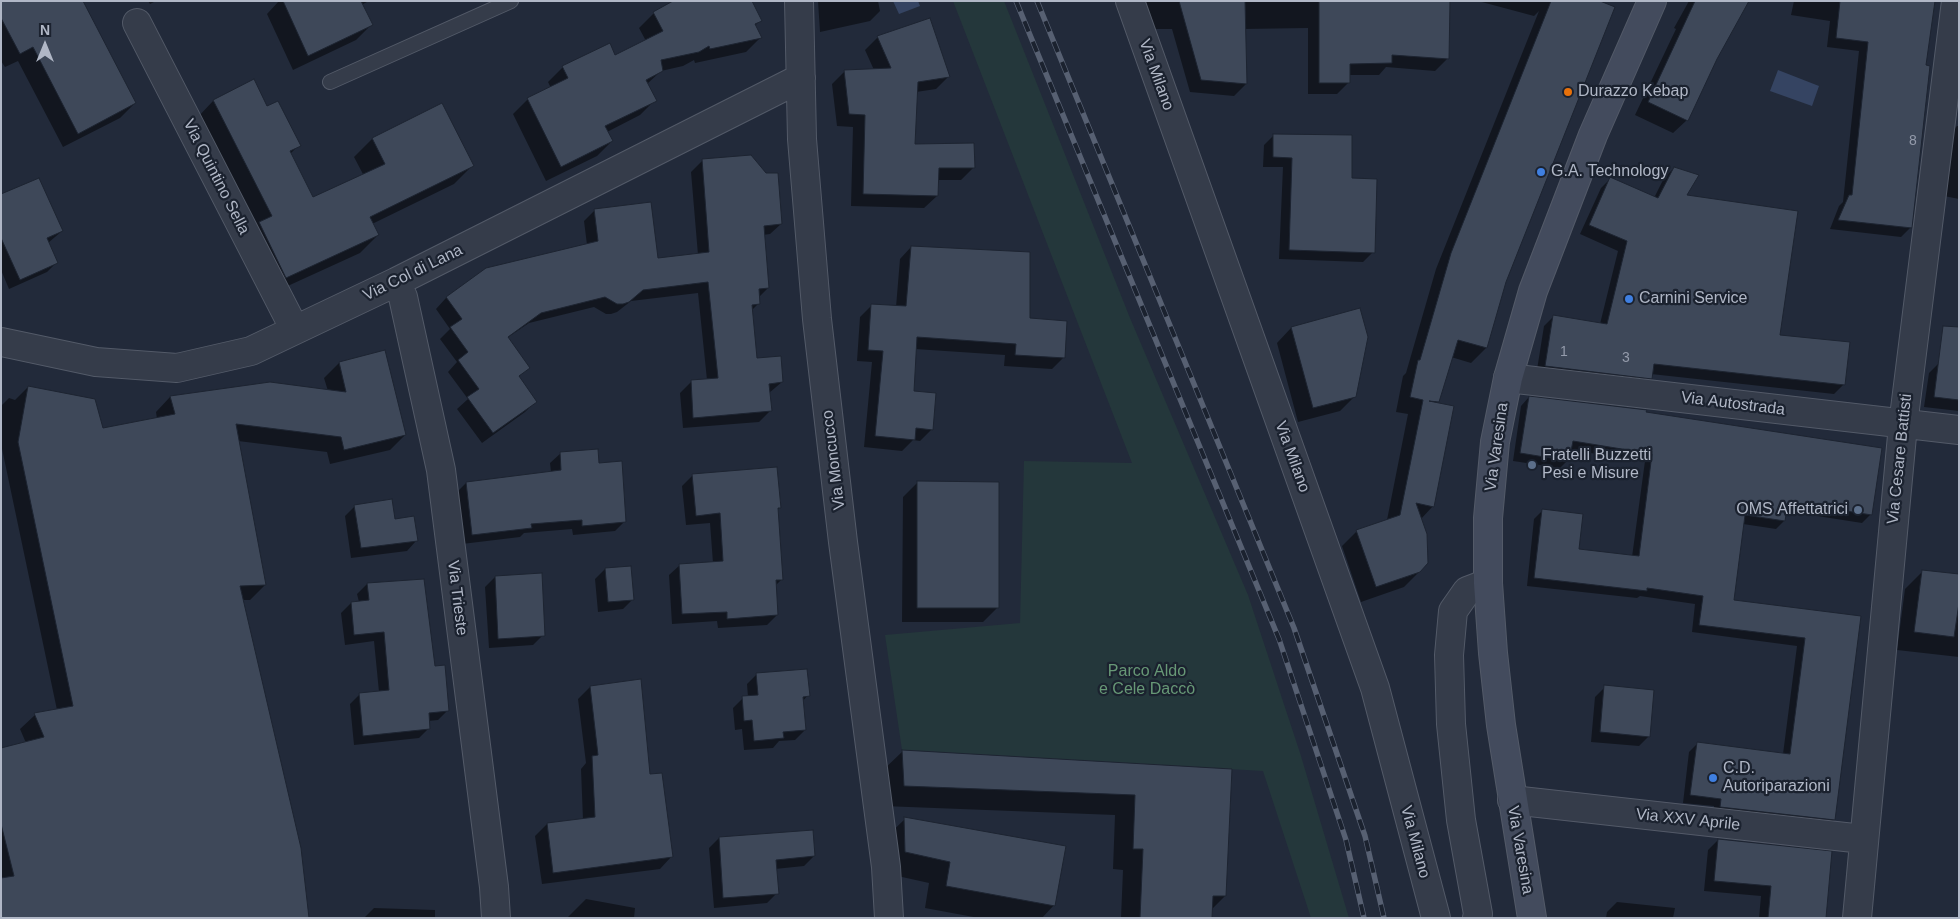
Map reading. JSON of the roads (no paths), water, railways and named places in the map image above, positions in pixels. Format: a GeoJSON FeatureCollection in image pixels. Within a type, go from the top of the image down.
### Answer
{"type":"FeatureCollection","features":[{"type":"Feature","properties":{"kind":"main road","name":"Via Varesina"},"geometry":{"type":"LineString","coordinates":[[1532,918],[1512,800],[1493,654],[1488,583],[1488,518],[1495,442],[1508,378],[1533,291],[1593,135],[1652,1]]}},
{"type":"Feature","properties":{"kind":"street","name":"Via Moncucco"},"geometry":{"type":"LineString","coordinates":[[799,1],[802,139],[817,320],[843,542],[886,867],[889,918]]}},
{"type":"Feature","properties":{"kind":"street","name":"Via Milano"},"geometry":{"type":"LineString","coordinates":[[1130,1],[1375,688],[1436,918]]}},
{"type":"Feature","properties":{"kind":"street","name":"Via Cesare Battisti"},"geometry":{"type":"LineString","coordinates":[[1857,918],[1903,425],[1956,1]]}},
{"type":"Feature","properties":{"kind":"street","name":"Via Quintino Sella"},"geometry":{"type":"LineString","coordinates":[[137,23],[295,330]]}},
{"type":"Feature","properties":{"kind":"street","name":"Via Col di Lana"},"geometry":{"type":"LineString","coordinates":[[1,342],[96,362],[177,368],[251,351],[396,282],[801,78]]}},
{"type":"Feature","properties":{"kind":"street","name":"Via Trieste"},"geometry":{"type":"LineString","coordinates":[[396,282],[403,297],[441,470],[494,887],[496,918]]}},
{"type":"Feature","properties":{"kind":"street","name":"Via Autostrada"},"geometry":{"type":"LineString","coordinates":[[1508,378],[1959,430]]}},
{"type":"Feature","properties":{"kind":"street"},"geometry":{"type":"LineString","coordinates":[[1477,918],[1478,914],[1461,820],[1451,724],[1449,654],[1453,611],[1467,590],[1488,583]]}},
{"type":"Feature","properties":{"kind":"street","name":"Via XXV Aprile"},"geometry":{"type":"LineString","coordinates":[[1512,800],[1863,839]]}},
{"type":"Feature","properties":{"kind":"lane"},"geometry":{"type":"LineString","coordinates":[[330,82],[511,1]]}},
{"type":"Feature","properties":{"kind":"water"},"geometry":{"type":"Polygon","coordinates":[[[893,1],[918,1],[920,6],[899,14],[893,1]]]}},
{"type":"Feature","properties":{"kind":"water"},"geometry":{"type":"Polygon","coordinates":[[[1778,70],[1819,86],[1812,106],[1770,91],[1778,70]]]}},
{"type":"Feature","properties":{"kind":"railway"},"geometry":{"type":"LineString","coordinates":[[1016,1],[1279,639],[1346,840],[1364,918]]}},
{"type":"Feature","properties":{"kind":"railway"},"geometry":{"type":"LineString","coordinates":[[1037,1],[1294,628],[1365,836],[1384,918]]}},
{"type":"Feature","properties":{"kind":"place","name":"Durazzo Kebap"},"geometry":{"type":"Point","coordinates":[1568,92]}},
{"type":"Feature","properties":{"kind":"place","name":"G.A. Technology"},"geometry":{"type":"Point","coordinates":[1541,172]}},
{"type":"Feature","properties":{"kind":"place","name":"Carnini Service"},"geometry":{"type":"Point","coordinates":[1629,299]}},
{"type":"Feature","properties":{"kind":"place","name":"Fratelli Buzzetti Pesi e Misure"},"geometry":{"type":"Point","coordinates":[1532,465]}},
{"type":"Feature","properties":{"kind":"place","name":"OMS Affettatrici"},"geometry":{"type":"Point","coordinates":[1858,510]}},
{"type":"Feature","properties":{"kind":"place","name":"C.D. Autoriparazioni"},"geometry":{"type":"Point","coordinates":[1713,778]}},
{"type":"Feature","properties":{"kind":"park label","name":"Parco Aldo e Cele Daccò"},"geometry":{"type":"Point","coordinates":[1147,681]}}]}
